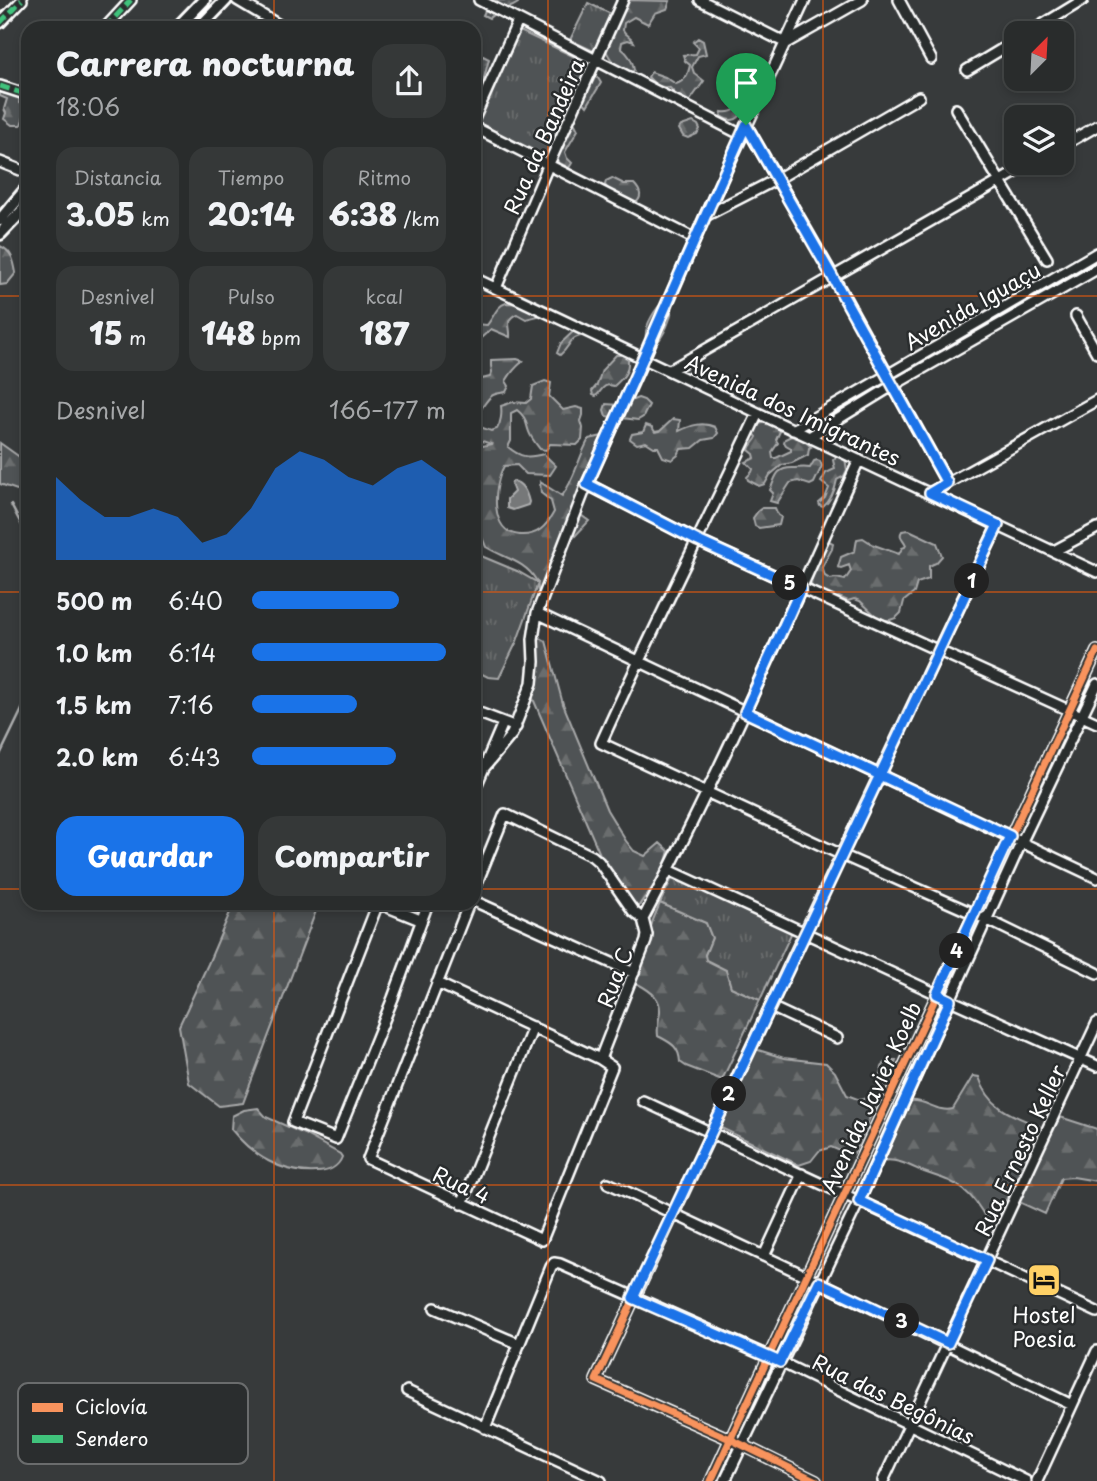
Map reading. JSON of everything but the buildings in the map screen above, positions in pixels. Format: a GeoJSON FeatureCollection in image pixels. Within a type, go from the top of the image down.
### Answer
{"type":"FeatureCollection","features":[{"type":"Feature","properties":{"kind":"main road"},"geometry":{"type":"LineString","coordinates":[[184,21],[204,0]]}},
{"type":"Feature","properties":{"kind":"main road"},"geometry":{"type":"LineString","coordinates":[[206,21],[226,0]]}},
{"type":"Feature","properties":{"kind":"main road"},"geometry":{"type":"LineString","coordinates":[[0,220],[21,195]]}},
{"type":"Feature","properties":{"kind":"main road"},"geometry":{"type":"LineString","coordinates":[[0,234],[21,212]]}},
{"type":"Feature","properties":{"kind":"street"},"geometry":{"type":"LineString","coordinates":[[0,23],[22,0]]}},
{"type":"Feature","properties":{"kind":"street"},"geometry":{"type":"LineString","coordinates":[[112,21],[131,0]]}},
{"type":"Feature","properties":{"kind":"street"},"geometry":{"type":"LineString","coordinates":[[237,0],[272,21]]}},
{"type":"Feature","properties":{"kind":"street"},"geometry":{"type":"LineString","coordinates":[[479,0],[742,135]]}},
{"type":"Feature","properties":{"kind":"street","name":"Rua da Bandeira"},"geometry":{"type":"LineString","coordinates":[[496,288],[623,0]]}},
{"type":"Feature","properties":{"kind":"street"},"geometry":{"type":"LineString","coordinates":[[700,0],[786,43]]}},
{"type":"Feature","properties":{"kind":"street"},"geometry":{"type":"LineString","coordinates":[[484,768],[505,745],[516,727],[532,683],[533,639],[537,614],[587,484],[705,216],[805,0]]}},
{"type":"Feature","properties":{"kind":"street"},"geometry":{"type":"LineString","coordinates":[[786,43],[862,0]]}},
{"type":"Feature","properties":{"kind":"street"},"geometry":{"type":"LineString","coordinates":[[899,0],[931,59]]}},
{"type":"Feature","properties":{"kind":"street"},"geometry":{"type":"LineString","coordinates":[[1048,21],[1083,0]]}},
{"type":"Feature","properties":{"kind":"street"},"geometry":{"type":"LineString","coordinates":[[481,103],[518,21]]}},
{"type":"Feature","properties":{"kind":"street"},"geometry":{"type":"LineString","coordinates":[[967,70],[1004,48]]}},
{"type":"Feature","properties":{"kind":"street"},"geometry":{"type":"LineString","coordinates":[[0,86],[21,93]]}},
{"type":"Feature","properties":{"kind":"street"},"geometry":{"type":"LineString","coordinates":[[705,216],[777,179],[919,97]]}},
{"type":"Feature","properties":{"kind":"street"},"geometry":{"type":"LineString","coordinates":[[956,109],[1047,260]]}},
{"type":"Feature","properties":{"kind":"street"},"geometry":{"type":"LineString","coordinates":[[746,125],[947,483]]}},
{"type":"Feature","properties":{"kind":"street"},"geometry":{"type":"LineString","coordinates":[[1074,139],[1097,126]]}},
{"type":"Feature","properties":{"kind":"street"},"geometry":{"type":"LineString","coordinates":[[481,131],[695,239]]}},
{"type":"Feature","properties":{"kind":"street"},"geometry":{"type":"LineString","coordinates":[[0,162],[21,170]]}},
{"type":"Feature","properties":{"kind":"street"},"geometry":{"type":"LineString","coordinates":[[670,370],[1011,175]]}},
{"type":"Feature","properties":{"kind":"street","name":"Avenida Iguaçu"},"geometry":{"type":"LineString","coordinates":[[793,430],[1097,253]]}},
{"type":"Feature","properties":{"kind":"street","name":"Avenida Iguaçu"},"geometry":{"type":"LineString","coordinates":[[809,437],[892,386],[1097,269]]}},
{"type":"Feature","properties":{"kind":"street","name":"Avenida dos Imigrantes"},"geometry":{"type":"LineString","coordinates":[[481,281],[1097,572]]}},
{"type":"Feature","properties":{"kind":"street"},"geometry":{"type":"LineString","coordinates":[[1076,316],[1097,353]]}},
{"type":"Feature","properties":{"kind":"street"},"geometry":{"type":"LineString","coordinates":[[930,493],[1097,400]]}},
{"type":"Feature","properties":{"kind":"street"},"geometry":{"type":"LineString","coordinates":[[758,413],[601,743],[988,920],[1097,973]]}},
{"type":"Feature","properties":{"kind":"street","name":"Rua C"},"geometry":{"type":"LineString","coordinates":[[600,1059],[646,941],[643,919],[745,712],[859,460]]}},
{"type":"Feature","properties":{"kind":"street"},"geometry":{"type":"LineString","coordinates":[[587,484],[698,541],[1097,723]]}},
{"type":"Feature","properties":{"kind":"street"},"geometry":{"type":"LineString","coordinates":[[816,1481],[730,1439],[596,1380],[998,525]]}},
{"type":"Feature","properties":{"kind":"street"},"geometry":{"type":"LineString","coordinates":[[1054,551],[1097,528]]}},
{"type":"Feature","properties":{"kind":"street"},"geometry":{"type":"LineString","coordinates":[[537,614],[1097,878]]}},
{"type":"Feature","properties":{"kind":"street","name":"Avenida Javier Koelb"},"geometry":{"type":"LineString","coordinates":[[710,1481],[1097,651]]}},
{"type":"Feature","properties":{"kind":"street","name":"Avenida Javier Koelb"},"geometry":{"type":"LineString","coordinates":[[725,1481],[859,1201],[1022,841],[1097,684]]}},
{"type":"Feature","properties":{"kind":"street"},"geometry":{"type":"LineString","coordinates":[[481,715],[516,727]]}},
{"type":"Feature","properties":{"kind":"street"},"geometry":{"type":"LineString","coordinates":[[481,775],[503,723]]}},
{"type":"Feature","properties":{"kind":"street"},"geometry":{"type":"LineString","coordinates":[[481,873],[505,814],[592,856],[633,911],[643,919]]}},
{"type":"Feature","properties":{"kind":"street"},"geometry":{"type":"LineString","coordinates":[[669,870],[1097,1066]]}},
{"type":"Feature","properties":{"kind":"street"},"geometry":{"type":"LineString","coordinates":[[481,904],[634,973]]}},
{"type":"Feature","properties":{"kind":"street"},"geometry":{"type":"LineString","coordinates":[[375,910],[293,1122],[336,1139],[393,998],[425,910]]}},
{"type":"Feature","properties":{"kind":"street"},"geometry":{"type":"LineString","coordinates":[[395,910],[420,920]]}},
{"type":"Feature","properties":{"kind":"street"},"geometry":{"type":"LineString","coordinates":[[466,910],[437,983],[600,1059]]}},
{"type":"Feature","properties":{"kind":"street","name":"Rua 4"},"geometry":{"type":"LineString","coordinates":[[437,983],[368,1159],[542,1240],[612,1070],[610,1064],[600,1059]]}},
{"type":"Feature","properties":{"kind":"street"},"geometry":{"type":"LineString","coordinates":[[771,1007],[837,1038]]}},
{"type":"Feature","properties":{"kind":"street","name":"Rua Ernesto Keller"},"geometry":{"type":"LineString","coordinates":[[883,1481],[1097,1023]]}},
{"type":"Feature","properties":{"kind":"street"},"geometry":{"type":"LineString","coordinates":[[462,1204],[533,1027]]}},
{"type":"Feature","properties":{"kind":"street"},"geometry":{"type":"LineString","coordinates":[[643,1101],[1097,1312]]}},
{"type":"Feature","properties":{"kind":"street"},"geometry":{"type":"LineString","coordinates":[[764,1256],[802,1174]]}},
{"type":"Feature","properties":{"kind":"street"},"geometry":{"type":"LineString","coordinates":[[608,1183],[948,1343],[1072,1405]]}},
{"type":"Feature","properties":{"kind":"street","name":"Rua das Begônias"},"geometry":{"type":"LineString","coordinates":[[519,1344],[551,1267],[560,1264],[780,1362],[1026,1481]]}},
{"type":"Feature","properties":{"kind":"street"},"geometry":{"type":"LineString","coordinates":[[435,1308],[519,1344],[485,1428]]}},
{"type":"Feature","properties":{"kind":"street"},"geometry":{"type":"LineString","coordinates":[[1037,1481],[1097,1351]]}},
{"type":"Feature","properties":{"kind":"street"},"geometry":{"type":"LineString","coordinates":[[407,1391],[601,1481]]}},
{"type":"Feature","properties":{"kind":"green space"},"geometry":{"type":"Polygon","coordinates":[[[497,0],[517,0],[518,3],[489,18],[483,15],[488,4],[497,0]]]}},
{"type":"Feature","properties":{"kind":"green space"},"geometry":{"type":"Polygon","coordinates":[[[626,0],[670,1],[667,9],[655,13],[648,24],[634,17],[624,23],[623,30],[634,42],[622,42],[621,48],[633,64],[634,70],[630,74],[615,64],[605,48],[626,0]]]}},
{"type":"Feature","properties":{"kind":"green space"},"geometry":{"type":"Polygon","coordinates":[[[588,3],[613,15],[596,52],[570,40],[588,3]]]}},
{"type":"Feature","properties":{"kind":"green space"},"geometry":{"type":"Polygon","coordinates":[[[520,31],[592,65],[548,158],[481,126],[481,115],[520,31]]]}},
{"type":"Feature","properties":{"kind":"green space"},"geometry":{"type":"Polygon","coordinates":[[[698,38],[703,41],[706,54],[698,56],[692,67],[694,73],[704,81],[689,102],[682,100],[670,88],[657,86],[648,77],[651,72],[676,84],[682,81],[690,65],[683,55],[696,54],[699,48],[693,42],[698,38]]]}},
{"type":"Feature","properties":{"kind":"green space"},"geometry":{"type":"Polygon","coordinates":[[[481,58],[489,59],[481,87],[481,58]]]}},
{"type":"Feature","properties":{"kind":"green space"},"geometry":{"type":"Polygon","coordinates":[[[594,77],[601,83],[587,106],[581,99],[588,79],[594,77]]]}},
{"type":"Feature","properties":{"kind":"green space"},"geometry":{"type":"Polygon","coordinates":[[[750,85],[752,87],[739,117],[729,120],[721,116],[722,112],[737,108],[750,85]]]}},
{"type":"Feature","properties":{"kind":"green space"},"geometry":{"type":"Polygon","coordinates":[[[0,92],[20,95],[21,125],[12,125],[4,119],[7,99],[0,96],[0,92]]]}},
{"type":"Feature","properties":{"kind":"green space"},"geometry":{"type":"Polygon","coordinates":[[[569,121],[575,124],[578,130],[565,152],[572,163],[569,168],[558,162],[556,156],[569,121]]]}},
{"type":"Feature","properties":{"kind":"green space"},"geometry":{"type":"Polygon","coordinates":[[[693,122],[700,129],[697,134],[688,138],[683,136],[679,129],[681,126],[693,122]]]}},
{"type":"Feature","properties":{"kind":"green space"},"geometry":{"type":"Polygon","coordinates":[[[612,178],[624,184],[634,184],[640,194],[637,202],[634,204],[611,193],[605,185],[606,181],[612,178]]]}},
{"type":"Feature","properties":{"kind":"green space"},"geometry":{"type":"Polygon","coordinates":[[[0,246],[10,254],[16,273],[7,284],[0,285],[0,246]]]}},
{"type":"Feature","properties":{"kind":"green space"},"geometry":{"type":"Polygon","coordinates":[[[665,300],[673,300],[671,314],[661,338],[652,349],[646,338],[647,328],[665,300]]]}},
{"type":"Feature","properties":{"kind":"green space"},"geometry":{"type":"Polygon","coordinates":[[[503,304],[524,304],[539,312],[538,316],[526,319],[517,314],[513,316],[509,321],[510,337],[491,329],[481,338],[481,325],[487,325],[503,304]]]}},
{"type":"Feature","properties":{"kind":"green space"},"geometry":{"type":"Polygon","coordinates":[[[575,330],[587,335],[576,337],[560,355],[557,353],[561,343],[575,330]]]}},
{"type":"Feature","properties":{"kind":"green space"},"geometry":{"type":"Polygon","coordinates":[[[616,355],[628,359],[625,374],[614,386],[605,386],[596,396],[593,395],[592,391],[602,370],[616,355]]]}},
{"type":"Feature","properties":{"kind":"green space"},"geometry":{"type":"Polygon","coordinates":[[[491,360],[523,361],[506,381],[509,386],[506,392],[491,396],[481,410],[481,380],[490,377],[491,360]]]}},
{"type":"Feature","properties":{"kind":"green space"},"geometry":{"type":"Polygon","coordinates":[[[545,381],[551,383],[549,396],[563,410],[576,407],[583,409],[582,440],[577,445],[550,444],[546,450],[540,449],[534,441],[520,413],[517,410],[511,413],[511,441],[508,447],[525,456],[544,454],[556,466],[550,475],[526,474],[517,465],[504,466],[496,496],[498,518],[510,532],[520,535],[540,530],[554,512],[551,501],[541,493],[540,482],[562,496],[589,439],[603,436],[604,456],[593,472],[585,500],[569,514],[578,513],[589,521],[563,549],[544,593],[545,605],[539,597],[537,582],[526,568],[486,547],[481,535],[481,445],[491,444],[481,440],[481,427],[491,431],[497,429],[501,406],[513,402],[526,403],[531,399],[533,386],[545,381]]]}},
{"type":"Feature","properties":{"kind":"green space"},"geometry":{"type":"Polygon","coordinates":[[[638,398],[649,405],[643,417],[638,420],[606,416],[606,404],[620,405],[638,398]]]}},
{"type":"Feature","properties":{"kind":"green space"},"geometry":{"type":"Polygon","coordinates":[[[673,419],[680,420],[679,431],[705,424],[715,427],[718,433],[714,438],[703,440],[693,448],[681,449],[672,460],[663,457],[658,447],[646,442],[637,444],[630,439],[632,434],[643,432],[646,425],[652,427],[655,432],[660,431],[673,419]]]}},
{"type":"Feature","properties":{"kind":"green space"},"geometry":{"type":"Polygon","coordinates":[[[770,422],[781,429],[776,440],[778,443],[772,452],[773,458],[791,451],[784,442],[791,436],[804,440],[811,447],[808,455],[782,465],[770,475],[765,484],[759,486],[748,480],[747,477],[753,469],[746,462],[755,458],[749,450],[757,437],[753,432],[757,424],[770,422]]]}},
{"type":"Feature","properties":{"kind":"green space"},"geometry":{"type":"Polygon","coordinates":[[[0,443],[21,458],[21,491],[0,484],[0,443]]]}},
{"type":"Feature","properties":{"kind":"green space"},"geometry":{"type":"Polygon","coordinates":[[[837,456],[845,458],[847,470],[844,476],[837,480],[833,495],[823,507],[819,503],[825,498],[829,488],[821,482],[826,473],[835,469],[833,460],[837,456]]]}},
{"type":"Feature","properties":{"kind":"green space"},"geometry":{"type":"Polygon","coordinates":[[[817,460],[822,466],[814,483],[790,483],[777,503],[770,501],[773,493],[770,490],[779,472],[786,468],[810,468],[817,460]]]}},
{"type":"Feature","properties":{"kind":"green space"},"geometry":{"type":"Polygon","coordinates":[[[762,508],[775,508],[781,517],[779,525],[759,528],[755,526],[753,518],[762,508]]]}},
{"type":"Feature","properties":{"kind":"green space"},"geometry":{"type":"Polygon","coordinates":[[[909,530],[937,543],[942,556],[929,566],[929,579],[917,583],[914,593],[904,601],[901,613],[896,618],[884,620],[860,601],[833,598],[818,592],[811,585],[813,573],[829,541],[833,543],[822,567],[825,576],[845,580],[851,571],[849,565],[838,567],[841,557],[855,551],[857,539],[863,538],[899,554],[906,545],[901,533],[909,530]]]}},
{"type":"Feature","properties":{"kind":"green space"},"geometry":{"type":"Polygon","coordinates":[[[481,556],[538,583],[517,641],[499,678],[481,674],[481,556]]]}},
{"type":"Feature","properties":{"kind":"green space"},"geometry":{"type":"Polygon","coordinates":[[[540,638],[546,641],[563,704],[607,810],[634,851],[645,856],[660,843],[669,851],[659,877],[639,906],[633,906],[602,859],[531,694],[536,645],[540,638]]]}},
{"type":"Feature","properties":{"kind":"green space"},"geometry":{"type":"Polygon","coordinates":[[[673,876],[790,930],[791,934],[760,1000],[731,987],[726,970],[706,960],[705,955],[712,938],[706,923],[660,903],[673,876]]]}},
{"type":"Feature","properties":{"kind":"green space"},"geometry":{"type":"Polygon","coordinates":[[[660,903],[706,923],[712,938],[705,955],[726,970],[731,987],[760,1000],[722,1080],[680,1062],[676,1049],[658,1036],[658,1001],[636,983],[660,903]]]}},
{"type":"Feature","properties":{"kind":"green space"},"geometry":{"type":"Polygon","coordinates":[[[231,910],[316,910],[243,1103],[219,1106],[189,1083],[179,1026],[231,910]]]}},
{"type":"Feature","properties":{"kind":"green space"},"geometry":{"type":"Polygon","coordinates":[[[755,1049],[784,1058],[826,1063],[835,1072],[847,1095],[860,1100],[875,1091],[885,1063],[896,1060],[854,1153],[849,1155],[831,1147],[819,1151],[811,1161],[799,1165],[719,1127],[755,1049]]]}},
{"type":"Feature","properties":{"kind":"green space"},"geometry":{"type":"Polygon","coordinates":[[[973,1076],[979,1077],[983,1088],[1002,1109],[1039,1126],[1038,1134],[996,1221],[987,1220],[971,1197],[955,1184],[903,1163],[882,1161],[910,1101],[953,1109],[973,1076]]]}},
{"type":"Feature","properties":{"kind":"green space"},"geometry":{"type":"Polygon","coordinates":[[[258,1108],[266,1117],[340,1154],[340,1161],[328,1170],[303,1172],[279,1166],[258,1155],[231,1129],[232,1116],[244,1110],[258,1108]]]}},
{"type":"Feature","properties":{"kind":"green space"},"geometry":{"type":"Polygon","coordinates":[[[1060,1117],[1097,1129],[1097,1181],[1061,1178],[1045,1214],[1019,1202],[1060,1117]]]}},
{"type":"Feature","properties":{"kind":"shaded area"},"geometry":{"type":"Polygon","coordinates":[[[513,481],[522,486],[529,502],[528,505],[513,510],[507,508],[507,499],[514,492],[511,484],[513,481]]]}},
{"type":"Feature","properties":{"kind":"waterway"},"geometry":{"type":"LineString","coordinates":[[11,505],[21,524]]}},
{"type":"Feature","properties":{"kind":"waterway"},"geometry":{"type":"LineString","coordinates":[[0,755],[21,712]]}},
{"type":"Feature","properties":{"kind":"marked path"},"geometry":{"type":"LineString","coordinates":[[0,23],[22,0]]}},
{"type":"Feature","properties":{"kind":"marked path"},"geometry":{"type":"LineString","coordinates":[[112,21],[131,0]]}},
{"type":"Feature","properties":{"kind":"marked path"},"geometry":{"type":"LineString","coordinates":[[0,86],[21,93]]}},
{"type":"Feature","properties":{"kind":"cycle path"},"geometry":{"type":"LineString","coordinates":[[816,1481],[730,1439],[596,1380],[998,525]]}},
{"type":"Feature","properties":{"kind":"cycle path"},"geometry":{"type":"LineString","coordinates":[[711,1481],[1097,651]]}},
{"type":"Feature","properties":{"kind":"place","name":"Hostel Poesia"},"geometry":{"type":"Point","coordinates":[1044,1280]}},
{"type":"Feature","properties":{"kind":"route"},"geometry":{"type":"LineString","coordinates":[[746,125],[587,484],[698,541],[801,588],[745,712],[880,775],[1010,836],[937,994],[950,1000],[859,1201],[987,1260],[948,1343],[819,1282],[780,1362],[633,1298],[805,932],[880,775],[998,525],[930,493],[947,483],[746,125]]}}]}
